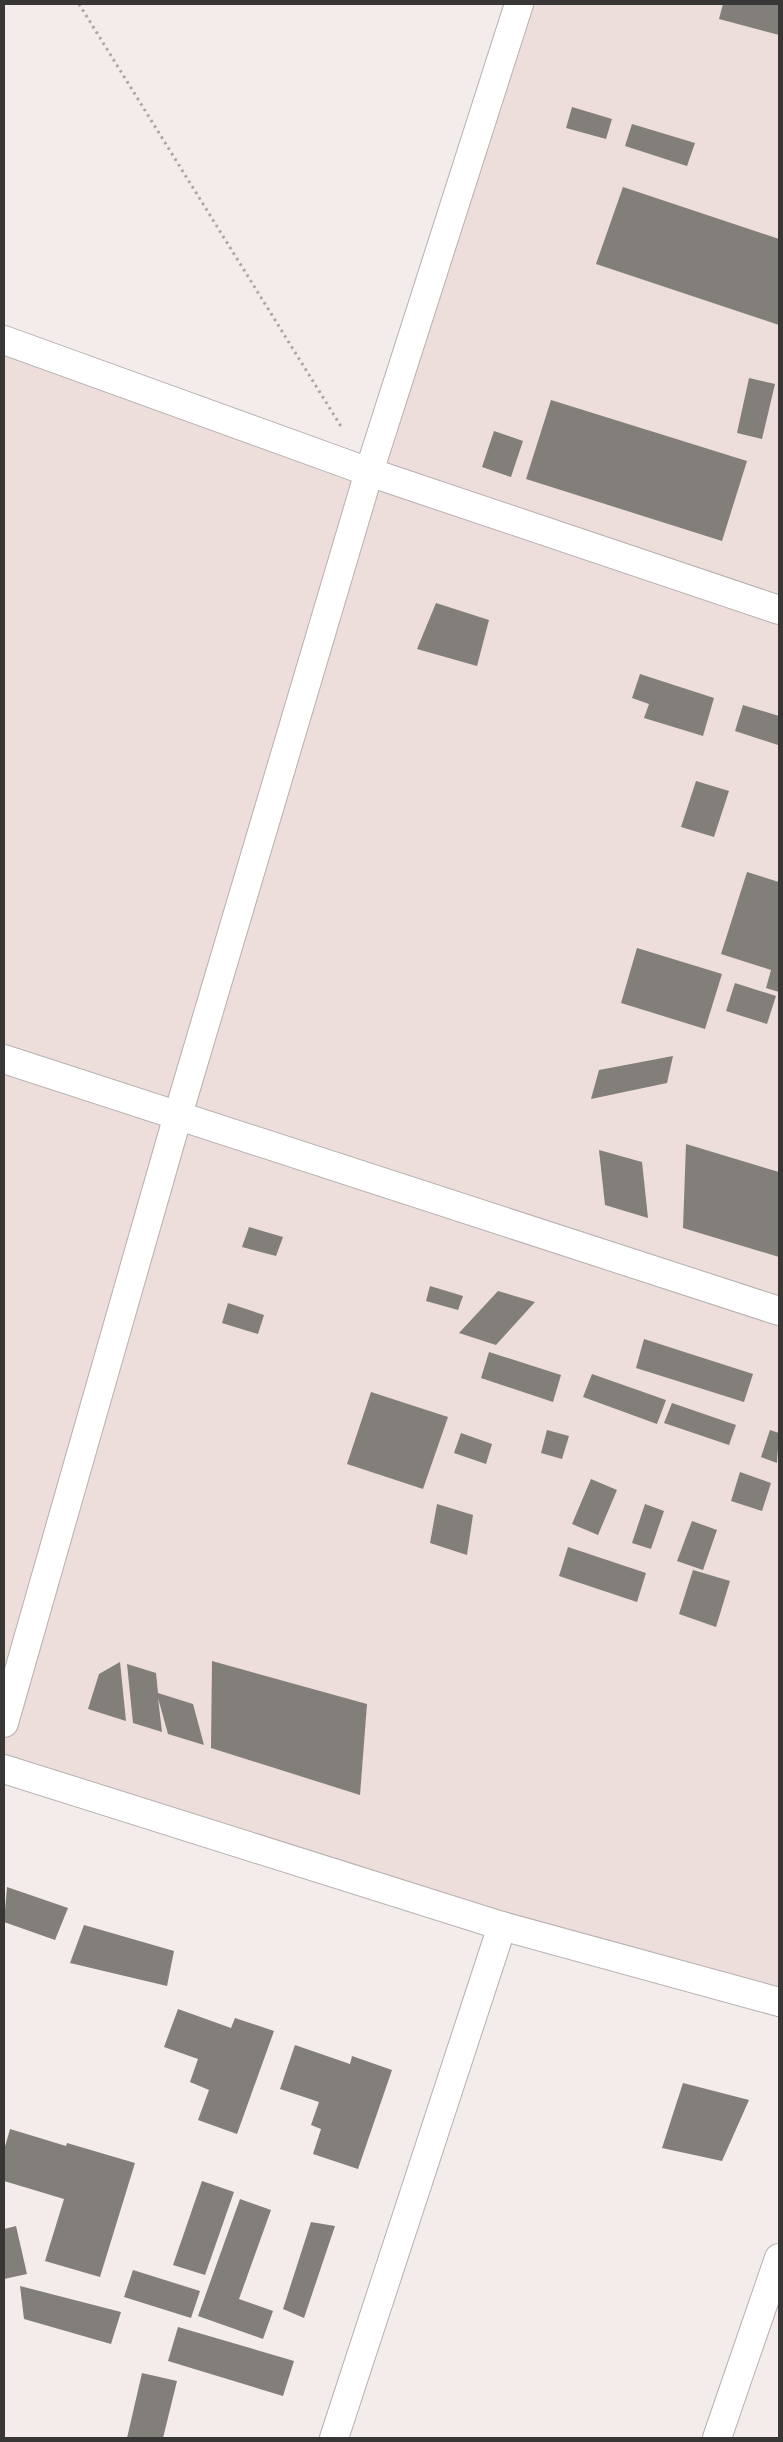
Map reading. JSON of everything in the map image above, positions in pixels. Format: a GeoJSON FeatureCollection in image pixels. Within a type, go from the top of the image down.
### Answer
{"type":"FeatureCollection","features":[{"type":"Feature","properties":{"kind":"street"},"geometry":{"type":"LineString","coordinates":[[4,1723],[178,1115],[369,472],[519,4]]}},
{"type":"Feature","properties":{"kind":"street"},"geometry":{"type":"LineString","coordinates":[[4,340],[369,472],[779,610]]}},
{"type":"Feature","properties":{"kind":"street"},"geometry":{"type":"LineString","coordinates":[[4,1059],[779,1311]]}},
{"type":"Feature","properties":{"kind":"street"},"geometry":{"type":"LineString","coordinates":[[4,1769],[502,1926],[779,2002]]}},
{"type":"Feature","properties":{"kind":"street"},"geometry":{"type":"LineString","coordinates":[[334,2438],[502,1926]]}},
{"type":"Feature","properties":{"kind":"street"},"geometry":{"type":"LineString","coordinates":[[717,2438],[779,2258]]}},
{"type":"Feature","properties":{"kind":"path"},"geometry":{"type":"LineString","coordinates":[[79,4],[343,430]]}},
{"type":"Feature","properties":{"kind":"shaded area"},"geometry":{"type":"Polygon","coordinates":[[[519,4],[779,4],[779,2002],[4,1769],[4,340],[369,471],[519,4]]]}},
{"type":"Feature","properties":{"kind":"building"},"geometry":{"type":"Polygon","coordinates":[[[723,4],[779,4],[779,35],[719,19],[723,4]]]}},
{"type":"Feature","properties":{"kind":"building"},"geometry":{"type":"Polygon","coordinates":[[[572,107],[612,119],[606,139],[566,128],[572,107]]]}},
{"type":"Feature","properties":{"kind":"building"},"geometry":{"type":"Polygon","coordinates":[[[632,124],[695,143],[687,166],[625,146],[632,124]]]}},
{"type":"Feature","properties":{"kind":"building"},"geometry":{"type":"Polygon","coordinates":[[[623,187],[779,239],[779,325],[596,264],[623,187]]]}},
{"type":"Feature","properties":{"kind":"building"},"geometry":{"type":"Polygon","coordinates":[[[749,378],[775,384],[762,439],[737,433],[749,378]]]}},
{"type":"Feature","properties":{"kind":"building"},"geometry":{"type":"Polygon","coordinates":[[[551,400],[747,461],[722,541],[526,479],[551,400]]]}},
{"type":"Feature","properties":{"kind":"building"},"geometry":{"type":"Polygon","coordinates":[[[494,431],[523,441],[511,477],[482,467],[494,431]]]}},
{"type":"Feature","properties":{"kind":"building"},"geometry":{"type":"Polygon","coordinates":[[[436,603],[489,620],[477,666],[417,649],[436,603]]]}},
{"type":"Feature","properties":{"kind":"building"},"geometry":{"type":"Polygon","coordinates":[[[640,674],[714,698],[703,736],[644,718],[649,704],[632,698],[640,674]]]}},
{"type":"Feature","properties":{"kind":"building"},"geometry":{"type":"Polygon","coordinates":[[[743,705],[779,716],[778,745],[735,731],[743,705]]]}},
{"type":"Feature","properties":{"kind":"building"},"geometry":{"type":"Polygon","coordinates":[[[696,781],[729,791],[714,837],[681,827],[696,781]]]}},
{"type":"Feature","properties":{"kind":"building"},"geometry":{"type":"Polygon","coordinates":[[[747,872],[779,882],[779,992],[766,988],[771,970],[721,954],[747,872]]]}},
{"type":"Feature","properties":{"kind":"building"},"geometry":{"type":"Polygon","coordinates":[[[637,948],[722,974],[705,1029],[621,1003],[637,948]]]}},
{"type":"Feature","properties":{"kind":"building"},"geometry":{"type":"Polygon","coordinates":[[[735,983],[776,996],[767,1024],[726,1011],[735,983]]]}},
{"type":"Feature","properties":{"kind":"building"},"geometry":{"type":"Polygon","coordinates":[[[673,1056],[667,1083],[591,1099],[599,1070],[673,1056]]]}},
{"type":"Feature","properties":{"kind":"building"},"geometry":{"type":"Polygon","coordinates":[[[686,1144],[779,1172],[779,1257],[683,1228],[686,1144]]]}},
{"type":"Feature","properties":{"kind":"building"},"geometry":{"type":"Polygon","coordinates":[[[599,1150],[642,1162],[648,1218],[605,1205],[599,1150]]]}},
{"type":"Feature","properties":{"kind":"building"},"geometry":{"type":"Polygon","coordinates":[[[249,1227],[283,1237],[276,1256],[242,1247],[249,1227]]]}},
{"type":"Feature","properties":{"kind":"building"},"geometry":{"type":"Polygon","coordinates":[[[430,1286],[463,1296],[458,1310],[426,1301],[430,1286]]]}},
{"type":"Feature","properties":{"kind":"building"},"geometry":{"type":"Polygon","coordinates":[[[498,1291],[535,1302],[496,1345],[459,1333],[498,1291]]]}},
{"type":"Feature","properties":{"kind":"building"},"geometry":{"type":"Polygon","coordinates":[[[228,1303],[264,1315],[258,1334],[222,1323],[228,1303]]]}},
{"type":"Feature","properties":{"kind":"building"},"geometry":{"type":"Polygon","coordinates":[[[644,1339],[753,1374],[744,1402],[636,1368],[644,1339]]]}},
{"type":"Feature","properties":{"kind":"building"},"geometry":{"type":"Polygon","coordinates":[[[489,1352],[561,1375],[553,1402],[481,1378],[489,1352]]]}},
{"type":"Feature","properties":{"kind":"building"},"geometry":{"type":"Polygon","coordinates":[[[592,1374],[666,1400],[657,1424],[583,1397],[592,1374]]]}},
{"type":"Feature","properties":{"kind":"building"},"geometry":{"type":"Polygon","coordinates":[[[371,1392],[448,1417],[423,1489],[347,1464],[371,1392]]]}},
{"type":"Feature","properties":{"kind":"building"},"geometry":{"type":"Polygon","coordinates":[[[672,1403],[736,1425],[729,1445],[664,1423],[672,1403]]]}},
{"type":"Feature","properties":{"kind":"building"},"geometry":{"type":"Polygon","coordinates":[[[547,1430],[569,1436],[562,1459],[541,1453],[547,1430]]]}},
{"type":"Feature","properties":{"kind":"building"},"geometry":{"type":"Polygon","coordinates":[[[770,1430],[779,1433],[777,1463],[761,1457],[770,1430]]]}},
{"type":"Feature","properties":{"kind":"building"},"geometry":{"type":"Polygon","coordinates":[[[461,1433],[492,1444],[486,1464],[454,1453],[461,1433]]]}},
{"type":"Feature","properties":{"kind":"building"},"geometry":{"type":"Polygon","coordinates":[[[740,1472],[771,1483],[762,1511],[731,1501],[740,1472]]]}},
{"type":"Feature","properties":{"kind":"building"},"geometry":{"type":"Polygon","coordinates":[[[591,1479],[617,1490],[598,1535],[572,1524],[591,1479]]]}},
{"type":"Feature","properties":{"kind":"building"},"geometry":{"type":"Polygon","coordinates":[[[437,1504],[473,1515],[467,1555],[430,1543],[437,1504]]]}},
{"type":"Feature","properties":{"kind":"building"},"geometry":{"type":"Polygon","coordinates":[[[645,1504],[664,1511],[651,1549],[632,1543],[645,1504]]]}},
{"type":"Feature","properties":{"kind":"building"},"geometry":{"type":"Polygon","coordinates":[[[692,1521],[717,1530],[703,1570],[677,1561],[692,1521]]]}},
{"type":"Feature","properties":{"kind":"building"},"geometry":{"type":"Polygon","coordinates":[[[568,1547],[646,1573],[637,1602],[559,1576],[568,1547]]]}},
{"type":"Feature","properties":{"kind":"building"},"geometry":{"type":"Polygon","coordinates":[[[693,1570],[730,1581],[716,1627],[679,1614],[693,1570]]]}},
{"type":"Feature","properties":{"kind":"building"},"geometry":{"type":"Polygon","coordinates":[[[212,1661],[367,1704],[360,1795],[211,1748],[212,1661]]]}},
{"type":"Feature","properties":{"kind":"building"},"geometry":{"type":"Polygon","coordinates":[[[120,1662],[126,1721],[88,1709],[99,1674],[120,1662]]]}},
{"type":"Feature","properties":{"kind":"building"},"geometry":{"type":"Polygon","coordinates":[[[127,1664],[156,1673],[158,1693],[193,1704],[204,1745],[168,1734],[158,1698],[162,1732],[133,1723],[127,1664]]]}},
{"type":"Feature","properties":{"kind":"building"},"geometry":{"type":"Polygon","coordinates":[[[7,1887],[68,1908],[55,1940],[4,1922],[7,1887]]]}},
{"type":"Feature","properties":{"kind":"building"},"geometry":{"type":"Polygon","coordinates":[[[84,1925],[174,1951],[167,1986],[70,1963],[84,1925]]]}},
{"type":"Feature","properties":{"kind":"building"},"geometry":{"type":"Polygon","coordinates":[[[178,2009],[231,2028],[235,2018],[274,2031],[237,2134],[198,2120],[209,2090],[190,2082],[198,2059],[164,2047],[178,2009]]]}},
{"type":"Feature","properties":{"kind":"building"},"geometry":{"type":"Polygon","coordinates":[[[295,2045],[350,2064],[352,2056],[392,2070],[358,2169],[313,2154],[321,2129],[311,2125],[319,2102],[280,2089],[295,2045]]]}},
{"type":"Feature","properties":{"kind":"building"},"geometry":{"type":"Polygon","coordinates":[[[683,2083],[749,2100],[722,2161],[662,2148],[683,2083]]]}},
{"type":"Feature","properties":{"kind":"building"},"geometry":{"type":"Polygon","coordinates":[[[10,2129],[66,2146],[67,2143],[135,2163],[100,2277],[45,2261],[64,2199],[4,2181],[4,2150],[10,2129]]]}},
{"type":"Feature","properties":{"kind":"building"},"geometry":{"type":"Polygon","coordinates":[[[202,2181],[234,2192],[205,2275],[173,2265],[202,2181]]]}},
{"type":"Feature","properties":{"kind":"building"},"geometry":{"type":"Polygon","coordinates":[[[240,2199],[271,2210],[239,2299],[273,2311],[263,2339],[198,2316],[240,2199]]]}},
{"type":"Feature","properties":{"kind":"building"},"geometry":{"type":"Polygon","coordinates":[[[311,2222],[335,2226],[304,2318],[283,2309],[311,2222]]]}},
{"type":"Feature","properties":{"kind":"building"},"geometry":{"type":"Polygon","coordinates":[[[16,2226],[27,2274],[4,2279],[4,2229],[16,2226]]]}},
{"type":"Feature","properties":{"kind":"building"},"geometry":{"type":"Polygon","coordinates":[[[133,2270],[200,2291],[191,2318],[124,2297],[133,2270]]]}},
{"type":"Feature","properties":{"kind":"building"},"geometry":{"type":"Polygon","coordinates":[[[20,2286],[121,2312],[111,2344],[24,2319],[20,2286]]]}},
{"type":"Feature","properties":{"kind":"building"},"geometry":{"type":"Polygon","coordinates":[[[178,2327],[294,2361],[283,2396],[168,2361],[178,2327]]]}},
{"type":"Feature","properties":{"kind":"building"},"geometry":{"type":"Polygon","coordinates":[[[142,2373],[177,2381],[163,2438],[127,2438],[142,2373]]]}}]}
